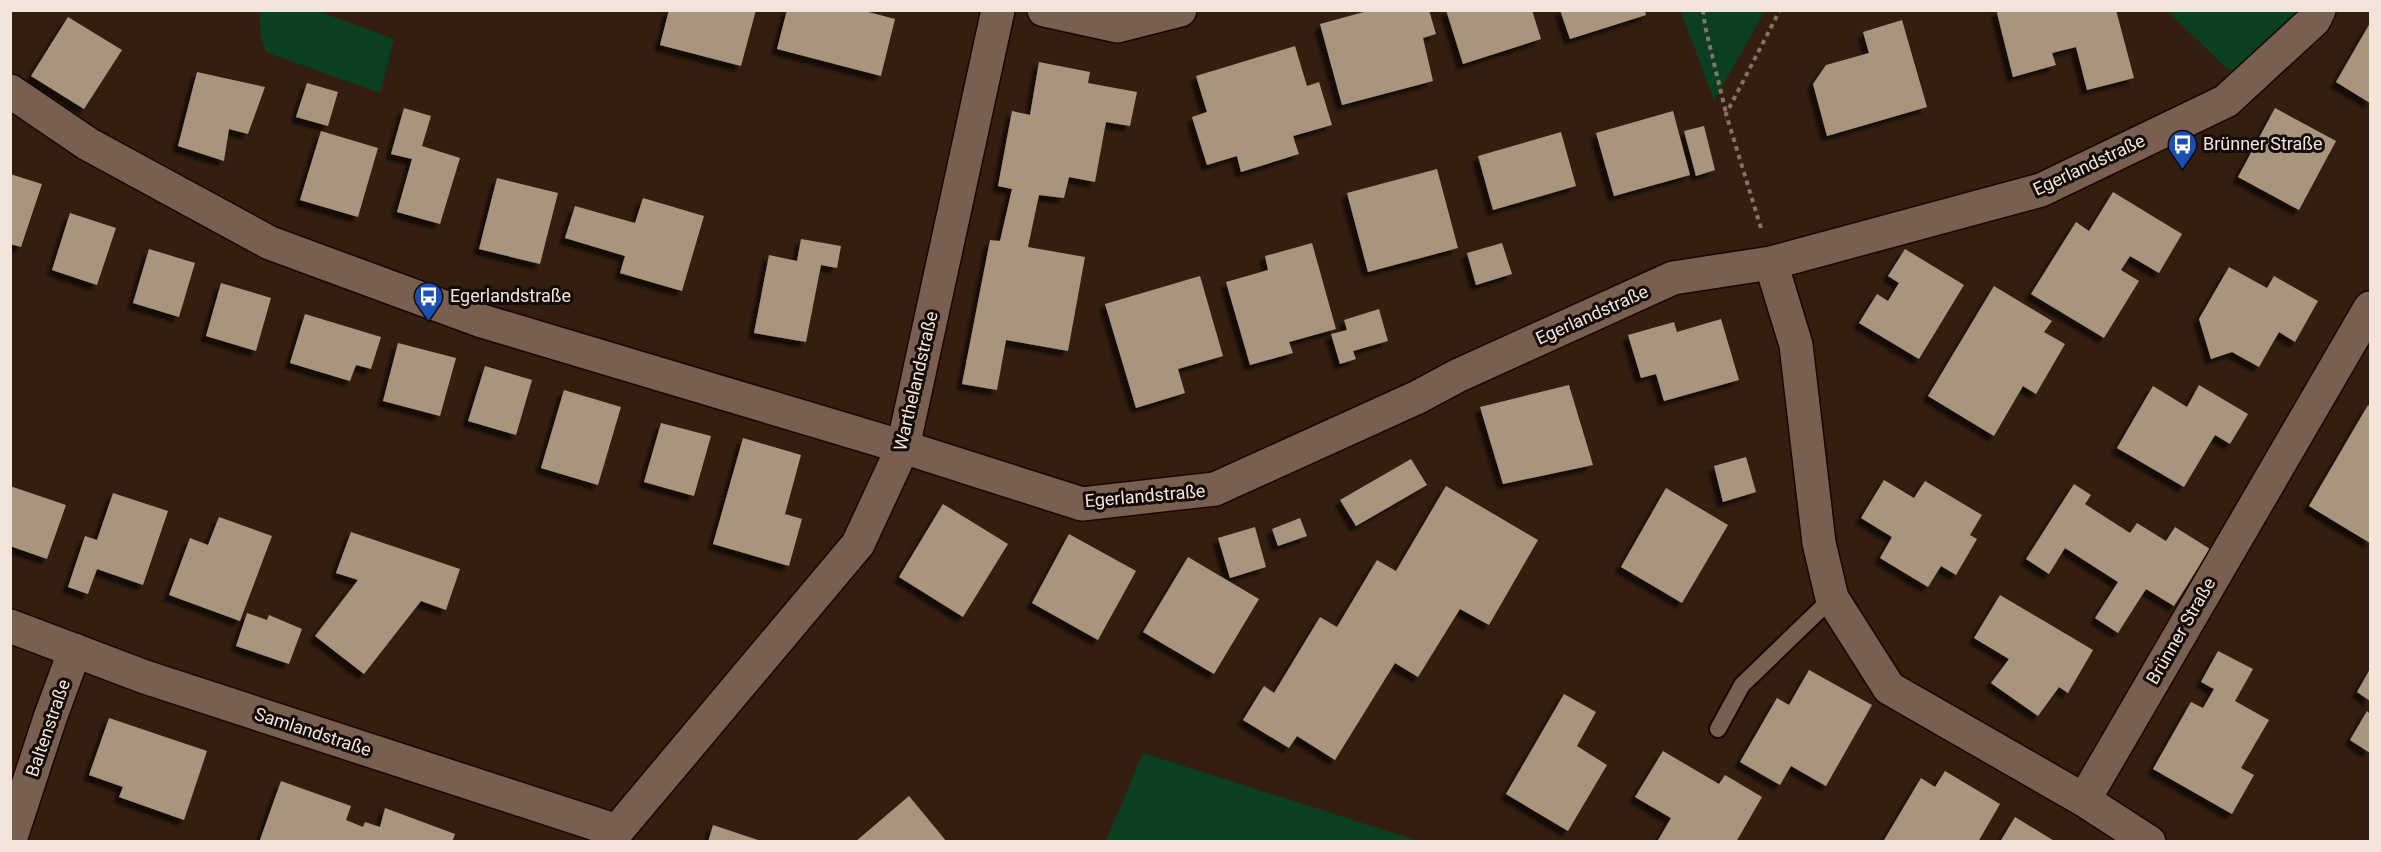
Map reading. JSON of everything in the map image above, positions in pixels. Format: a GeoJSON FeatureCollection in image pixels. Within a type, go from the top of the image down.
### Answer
{"type":"FeatureCollection","features":[{"type":"Feature","properties":{"kind":"street","name":"Warthelandstraße"},"geometry":{"type":"LineString","coordinates":[[615,836],[858,544],[903,447],[998,10]]}},
{"type":"Feature","properties":{"kind":"street"},"geometry":{"type":"LineString","coordinates":[[1044,10],[1117,26],[1180,10]]}},
{"type":"Feature","properties":{"kind":"street","name":"Egerlandstraße"},"geometry":{"type":"LineString","coordinates":[[10,91],[88,144],[270,243],[482,321],[903,447],[1082,504],[1215,489],[1673,278],[1771,263],[2041,190],[2226,101],[2314,20],[2319,10]]}},
{"type":"Feature","properties":{"kind":"street"},"geometry":{"type":"LineString","coordinates":[[1771,263],[1796,345],[1819,543],[1832,598],[1889,688],[2084,800],[2149,842]]}},
{"type":"Feature","properties":{"kind":"street","name":"Brünner Straße"},"geometry":{"type":"LineString","coordinates":[[2084,800],[2370,308]]}},
{"type":"Feature","properties":{"kind":"street","name":"Samlandstraße"},"geometry":{"type":"LineString","coordinates":[[10,627],[144,677],[615,836]]}},
{"type":"Feature","properties":{"kind":"street","name":"Baltenstraße"},"geometry":{"type":"LineString","coordinates":[[10,840],[75,650]]}},
{"type":"Feature","properties":{"kind":"lane"},"geometry":{"type":"LineString","coordinates":[[1718,729],[1742,685],[1832,598]]}},
{"type":"Feature","properties":{"kind":"path"},"geometry":{"type":"LineString","coordinates":[[1704,10],[1705,26],[1726,114],[1771,263]]}},
{"type":"Feature","properties":{"kind":"path"},"geometry":{"type":"LineString","coordinates":[[1726,114],[1780,10]]}},
{"type":"Feature","properties":{"kind":"green space"},"geometry":{"type":"Polygon","coordinates":[[[259,11],[318,11],[394,39],[380,93],[266,52],[261,36],[259,11]]]}},
{"type":"Feature","properties":{"kind":"green space"},"geometry":{"type":"Polygon","coordinates":[[[1681,11],[1765,11],[1714,101],[1681,11]]]}},
{"type":"Feature","properties":{"kind":"green space"},"geometry":{"type":"Polygon","coordinates":[[[2167,11],[2306,11],[2233,74],[2167,11]]]}},
{"type":"Feature","properties":{"kind":"green space"},"geometry":{"type":"Polygon","coordinates":[[[1143,753],[1419,841],[1106,841],[1143,753]]]}},
{"type":"Feature","properties":{"kind":"building"},"geometry":{"type":"Polygon","coordinates":[[[669,10],[756,10],[741,66],[660,45],[669,10]]]}},
{"type":"Feature","properties":{"kind":"building"},"geometry":{"type":"Polygon","coordinates":[[[787,10],[861,10],[895,19],[881,76],[777,49],[787,10]]]}},
{"type":"Feature","properties":{"kind":"building"},"geometry":{"type":"Polygon","coordinates":[[[1371,10],[1429,10],[1436,34],[1423,38],[1433,81],[1342,105],[1320,24],[1371,10]]]}},
{"type":"Feature","properties":{"kind":"building"},"geometry":{"type":"Polygon","coordinates":[[[1446,10],[1532,10],[1541,39],[1463,64],[1446,10]]]}},
{"type":"Feature","properties":{"kind":"building"},"geometry":{"type":"Polygon","coordinates":[[[1560,10],[1645,10],[1646,15],[1570,39],[1560,10]]]}},
{"type":"Feature","properties":{"kind":"building"},"geometry":{"type":"Polygon","coordinates":[[[1998,10],[2116,10],[2134,78],[2087,90],[2076,47],[2052,53],[2056,65],[2013,77],[1998,10]]]}},
{"type":"Feature","properties":{"kind":"building"},"geometry":{"type":"Polygon","coordinates":[[[68,17],[122,50],[84,109],[31,76],[68,17]]]}},
{"type":"Feature","properties":{"kind":"building"},"geometry":{"type":"Polygon","coordinates":[[[1902,20],[1927,107],[1827,136],[1813,84],[1826,65],[1869,53],[1863,32],[1902,20]]]}},
{"type":"Feature","properties":{"kind":"building"},"geometry":{"type":"Polygon","coordinates":[[[2370,23],[2370,103],[2336,82],[2370,23]]]}},
{"type":"Feature","properties":{"kind":"building"},"geometry":{"type":"Polygon","coordinates":[[[1295,46],[1307,86],[1319,82],[1332,125],[1293,136],[1299,154],[1241,172],[1237,156],[1207,165],[1192,117],[1207,112],[1196,76],[1295,46]]]}},
{"type":"Feature","properties":{"kind":"building"},"geometry":{"type":"Polygon","coordinates":[[[1039,62],[1090,72],[1088,83],[1137,92],[1130,126],[1106,122],[1095,182],[1069,177],[1064,198],[1039,195],[1028,247],[1085,257],[1068,351],[1006,340],[997,390],[962,384],[990,240],[1000,241],[1012,189],[998,186],[1012,111],[1030,115],[1039,62]]]}},
{"type":"Feature","properties":{"kind":"building"},"geometry":{"type":"Polygon","coordinates":[[[197,72],[265,87],[248,134],[229,129],[224,161],[178,146],[197,72]]]}},
{"type":"Feature","properties":{"kind":"building"},"geometry":{"type":"Polygon","coordinates":[[[307,83],[338,92],[328,126],[296,117],[307,83]]]}},
{"type":"Feature","properties":{"kind":"building"},"geometry":{"type":"Polygon","coordinates":[[[404,108],[431,116],[422,146],[460,158],[440,224],[397,212],[412,159],[391,154],[404,108]]]}},
{"type":"Feature","properties":{"kind":"building"},"geometry":{"type":"Polygon","coordinates":[[[2275,108],[2336,141],[2299,210],[2238,177],[2275,108]]]}},
{"type":"Feature","properties":{"kind":"building"},"geometry":{"type":"Polygon","coordinates":[[[1673,111],[1690,175],[1614,196],[1596,133],[1673,111]]]}},
{"type":"Feature","properties":{"kind":"building"},"geometry":{"type":"Polygon","coordinates":[[[1704,126],[1715,170],[1696,176],[1684,131],[1704,126]]]}},
{"type":"Feature","properties":{"kind":"building"},"geometry":{"type":"Polygon","coordinates":[[[321,131],[378,148],[358,217],[300,200],[321,131]]]}},
{"type":"Feature","properties":{"kind":"building"},"geometry":{"type":"Polygon","coordinates":[[[1561,132],[1576,186],[1493,210],[1478,156],[1561,132]]]}},
{"type":"Feature","properties":{"kind":"building"},"geometry":{"type":"Polygon","coordinates":[[[1437,169],[1458,248],[1368,272],[1347,193],[1437,169]]]}},
{"type":"Feature","properties":{"kind":"building"},"geometry":{"type":"Polygon","coordinates":[[[10,174],[42,184],[21,247],[10,244],[10,174]]]}},
{"type":"Feature","properties":{"kind":"building"},"geometry":{"type":"Polygon","coordinates":[[[497,178],[558,193],[540,264],[479,249],[497,178]]]}},
{"type":"Feature","properties":{"kind":"building"},"geometry":{"type":"Polygon","coordinates":[[[2113,192],[2182,234],[2159,273],[2130,256],[2121,270],[2139,281],[2104,338],[2031,294],[2076,222],[2089,231],[2113,192]]]}},
{"type":"Feature","properties":{"kind":"building"},"geometry":{"type":"Polygon","coordinates":[[[643,198],[704,216],[682,291],[620,273],[625,256],[565,238],[575,206],[635,223],[643,198]]]}},
{"type":"Feature","properties":{"kind":"building"},"geometry":{"type":"Polygon","coordinates":[[[70,213],[116,228],[97,285],[52,270],[70,213]]]}},
{"type":"Feature","properties":{"kind":"building"},"geometry":{"type":"Polygon","coordinates":[[[801,239],[841,246],[837,268],[821,265],[806,342],[754,333],[769,255],[797,261],[801,239]]]}},
{"type":"Feature","properties":{"kind":"building"},"geometry":{"type":"Polygon","coordinates":[[[1312,243],[1336,329],[1289,342],[1293,353],[1250,365],[1226,282],[1268,270],[1265,256],[1312,243]]]}},
{"type":"Feature","properties":{"kind":"building"},"geometry":{"type":"Polygon","coordinates":[[[1502,243],[1512,274],[1476,285],[1467,253],[1502,243]]]}},
{"type":"Feature","properties":{"kind":"building"},"geometry":{"type":"Polygon","coordinates":[[[149,249],[195,263],[179,317],[133,303],[149,249]]]}},
{"type":"Feature","properties":{"kind":"building"},"geometry":{"type":"Polygon","coordinates":[[[1905,249],[1964,285],[1919,359],[1859,323],[1877,294],[1888,301],[1899,283],[1888,276],[1905,249]]]}},
{"type":"Feature","properties":{"kind":"building"},"geometry":{"type":"Polygon","coordinates":[[[2229,267],[2267,288],[2274,276],[2318,301],[2295,342],[2279,332],[2259,367],[2232,352],[2211,359],[2199,319],[2229,267]]]}},
{"type":"Feature","properties":{"kind":"building"},"geometry":{"type":"Polygon","coordinates":[[[1200,276],[1223,356],[1178,369],[1185,393],[1136,408],[1105,304],[1200,276]]]}},
{"type":"Feature","properties":{"kind":"building"},"geometry":{"type":"Polygon","coordinates":[[[221,283],[271,298],[256,351],[206,336],[221,283]]]}},
{"type":"Feature","properties":{"kind":"building"},"geometry":{"type":"Polygon","coordinates":[[[1994,286],[2052,321],[2044,332],[2065,344],[2036,394],[2023,386],[1994,436],[1928,396],[1994,286]]]}},
{"type":"Feature","properties":{"kind":"building"},"geometry":{"type":"Polygon","coordinates":[[[1379,309],[1388,341],[1353,351],[1356,359],[1340,364],[1331,334],[1347,330],[1344,320],[1379,309]]]}},
{"type":"Feature","properties":{"kind":"building"},"geometry":{"type":"Polygon","coordinates":[[[305,314],[381,337],[371,369],[356,365],[350,381],[290,363],[305,314]]]}},
{"type":"Feature","properties":{"kind":"building"},"geometry":{"type":"Polygon","coordinates":[[[1721,319],[1739,380],[1664,401],[1656,374],[1641,378],[1628,335],[1674,322],[1677,332],[1721,319]]]}},
{"type":"Feature","properties":{"kind":"building"},"geometry":{"type":"Polygon","coordinates":[[[398,343],[456,358],[440,416],[383,401],[398,343]]]}},
{"type":"Feature","properties":{"kind":"building"},"geometry":{"type":"Polygon","coordinates":[[[485,366],[532,380],[516,435],[468,421],[485,366]]]}},
{"type":"Feature","properties":{"kind":"building"},"geometry":{"type":"Polygon","coordinates":[[[1569,385],[1593,465],[1503,484],[1480,407],[1569,385]]]}},
{"type":"Feature","properties":{"kind":"building"},"geometry":{"type":"Polygon","coordinates":[[[2199,385],[2248,414],[2230,444],[2215,435],[2184,487],[2117,448],[2153,386],[2187,407],[2199,385]]]}},
{"type":"Feature","properties":{"kind":"building"},"geometry":{"type":"Polygon","coordinates":[[[564,390],[621,407],[598,485],[541,468],[564,390]]]}},
{"type":"Feature","properties":{"kind":"building"},"geometry":{"type":"Polygon","coordinates":[[[2368,405],[2370,407],[2370,543],[2309,506],[2368,405]]]}},
{"type":"Feature","properties":{"kind":"building"},"geometry":{"type":"Polygon","coordinates":[[[661,423],[711,436],[694,496],[644,482],[661,423]]]}},
{"type":"Feature","properties":{"kind":"building"},"geometry":{"type":"Polygon","coordinates":[[[743,438],[801,455],[785,514],[802,519],[789,566],[713,544],[743,438]]]}},
{"type":"Feature","properties":{"kind":"building"},"geometry":{"type":"Polygon","coordinates":[[[1746,457],[1756,492],[1723,502],[1714,466],[1746,457]]]}},
{"type":"Feature","properties":{"kind":"building"},"geometry":{"type":"Polygon","coordinates":[[[1411,459],[1427,485],[1356,526],[1340,500],[1411,459]]]}},
{"type":"Feature","properties":{"kind":"building"},"geometry":{"type":"Polygon","coordinates":[[[1884,480],[1914,498],[1925,481],[1982,515],[1970,535],[1977,539],[1956,575],[1941,566],[1928,587],[1880,558],[1892,537],[1861,518],[1884,480]]]}},
{"type":"Feature","properties":{"kind":"building"},"geometry":{"type":"Polygon","coordinates":[[[2074,484],[2091,495],[2085,504],[2130,533],[2137,523],[2166,541],[2175,527],[2210,549],[2174,606],[2146,589],[2118,633],[2095,618],[2118,582],[2065,548],[2049,574],[2026,559],[2074,484]]]}},
{"type":"Feature","properties":{"kind":"building"},"geometry":{"type":"Polygon","coordinates":[[[10,486],[66,505],[47,559],[10,546],[10,486]]]}},
{"type":"Feature","properties":{"kind":"building"},"geometry":{"type":"Polygon","coordinates":[[[1446,486],[1538,540],[1489,625],[1460,609],[1418,677],[1395,663],[1335,760],[1297,736],[1289,748],[1243,720],[1264,686],[1274,693],[1320,617],[1337,627],[1377,560],[1396,571],[1446,486]]]}},
{"type":"Feature","properties":{"kind":"building"},"geometry":{"type":"Polygon","coordinates":[[[1666,488],[1728,525],[1682,603],[1621,567],[1666,488]]]}},
{"type":"Feature","properties":{"kind":"building"},"geometry":{"type":"Polygon","coordinates":[[[113,493],[168,511],[143,585],[97,569],[88,594],[68,587],[85,536],[97,540],[113,493]]]}},
{"type":"Feature","properties":{"kind":"building"},"geometry":{"type":"Polygon","coordinates":[[[943,504],[1008,544],[963,617],[899,577],[943,504]]]}},
{"type":"Feature","properties":{"kind":"building"},"geometry":{"type":"Polygon","coordinates":[[[219,517],[272,536],[240,621],[169,595],[190,538],[208,545],[219,517]]]}},
{"type":"Feature","properties":{"kind":"building"},"geometry":{"type":"Polygon","coordinates":[[[1300,518],[1307,536],[1278,546],[1272,529],[1300,518]]]}},
{"type":"Feature","properties":{"kind":"building"},"geometry":{"type":"Polygon","coordinates":[[[1255,527],[1266,567],[1230,578],[1218,538],[1255,527]]]}},
{"type":"Feature","properties":{"kind":"building"},"geometry":{"type":"Polygon","coordinates":[[[351,532],[460,569],[446,610],[421,601],[364,674],[315,636],[358,580],[336,573],[351,532]]]}},
{"type":"Feature","properties":{"kind":"building"},"geometry":{"type":"Polygon","coordinates":[[[1069,534],[1136,571],[1098,640],[1032,603],[1069,534]]]}},
{"type":"Feature","properties":{"kind":"building"},"geometry":{"type":"Polygon","coordinates":[[[1188,557],[1259,599],[1214,674],[1143,632],[1188,557]]]}},
{"type":"Feature","properties":{"kind":"building"},"geometry":{"type":"Polygon","coordinates":[[[2000,595],[2093,650],[2068,693],[2059,687],[2038,716],[1991,683],[2009,659],[1974,638],[2000,595]]]}},
{"type":"Feature","properties":{"kind":"building"},"geometry":{"type":"Polygon","coordinates":[[[247,613],[267,620],[269,615],[302,629],[289,664],[236,646],[247,613]]]}},
{"type":"Feature","properties":{"kind":"building"},"geometry":{"type":"Polygon","coordinates":[[[2218,651],[2253,669],[2235,701],[2269,720],[2241,768],[2254,775],[2232,814],[2153,769],[2191,702],[2203,708],[2214,689],[2201,682],[2218,651]]]}},
{"type":"Feature","properties":{"kind":"building"},"geometry":{"type":"Polygon","coordinates":[[[2370,669],[2370,701],[2357,692],[2370,669]]]}},
{"type":"Feature","properties":{"kind":"building"},"geometry":{"type":"Polygon","coordinates":[[[1809,670],[1872,705],[1826,786],[1791,766],[1780,785],[1740,762],[1777,698],[1789,705],[1809,670]]]}},
{"type":"Feature","properties":{"kind":"building"},"geometry":{"type":"Polygon","coordinates":[[[1564,694],[1596,712],[1577,746],[1607,765],[1568,831],[1506,794],[1564,694]]]}},
{"type":"Feature","properties":{"kind":"building"},"geometry":{"type":"Polygon","coordinates":[[[2367,711],[2370,714],[2370,753],[2350,740],[2367,711]]]}},
{"type":"Feature","properties":{"kind":"building"},"geometry":{"type":"Polygon","coordinates":[[[109,718],[207,751],[184,820],[119,797],[123,787],[89,775],[109,718]]]}},
{"type":"Feature","properties":{"kind":"building"},"geometry":{"type":"Polygon","coordinates":[[[1663,751],[1719,784],[1725,775],[1762,797],[1736,842],[1657,842],[1671,818],[1635,797],[1663,751]]]}},
{"type":"Feature","properties":{"kind":"building"},"geometry":{"type":"Polygon","coordinates":[[[1945,771],[2000,804],[1978,842],[1883,842],[1921,778],[1935,787],[1945,771]]]}},
{"type":"Feature","properties":{"kind":"building"},"geometry":{"type":"Polygon","coordinates":[[[281,781],[351,806],[346,820],[363,827],[365,822],[380,827],[385,808],[455,834],[452,842],[266,842],[260,840],[281,781]]]}},
{"type":"Feature","properties":{"kind":"building"},"geometry":{"type":"Polygon","coordinates":[[[909,796],[947,842],[855,842],[909,796]]]}},
{"type":"Feature","properties":{"kind":"building"},"geometry":{"type":"Polygon","coordinates":[[[2015,817],[2056,842],[2000,842],[2015,817]]]}},
{"type":"Feature","properties":{"kind":"building"},"geometry":{"type":"Polygon","coordinates":[[[713,825],[761,841],[761,842],[708,842],[713,825]]]}},
{"type":"Feature","properties":{"kind":"place","name":"Brünner Straße"},"geometry":{"type":"Point","coordinates":[2182,170]}},
{"type":"Feature","properties":{"kind":"place","name":"Egerlandstraße"},"geometry":{"type":"Point","coordinates":[429,322]}}]}
